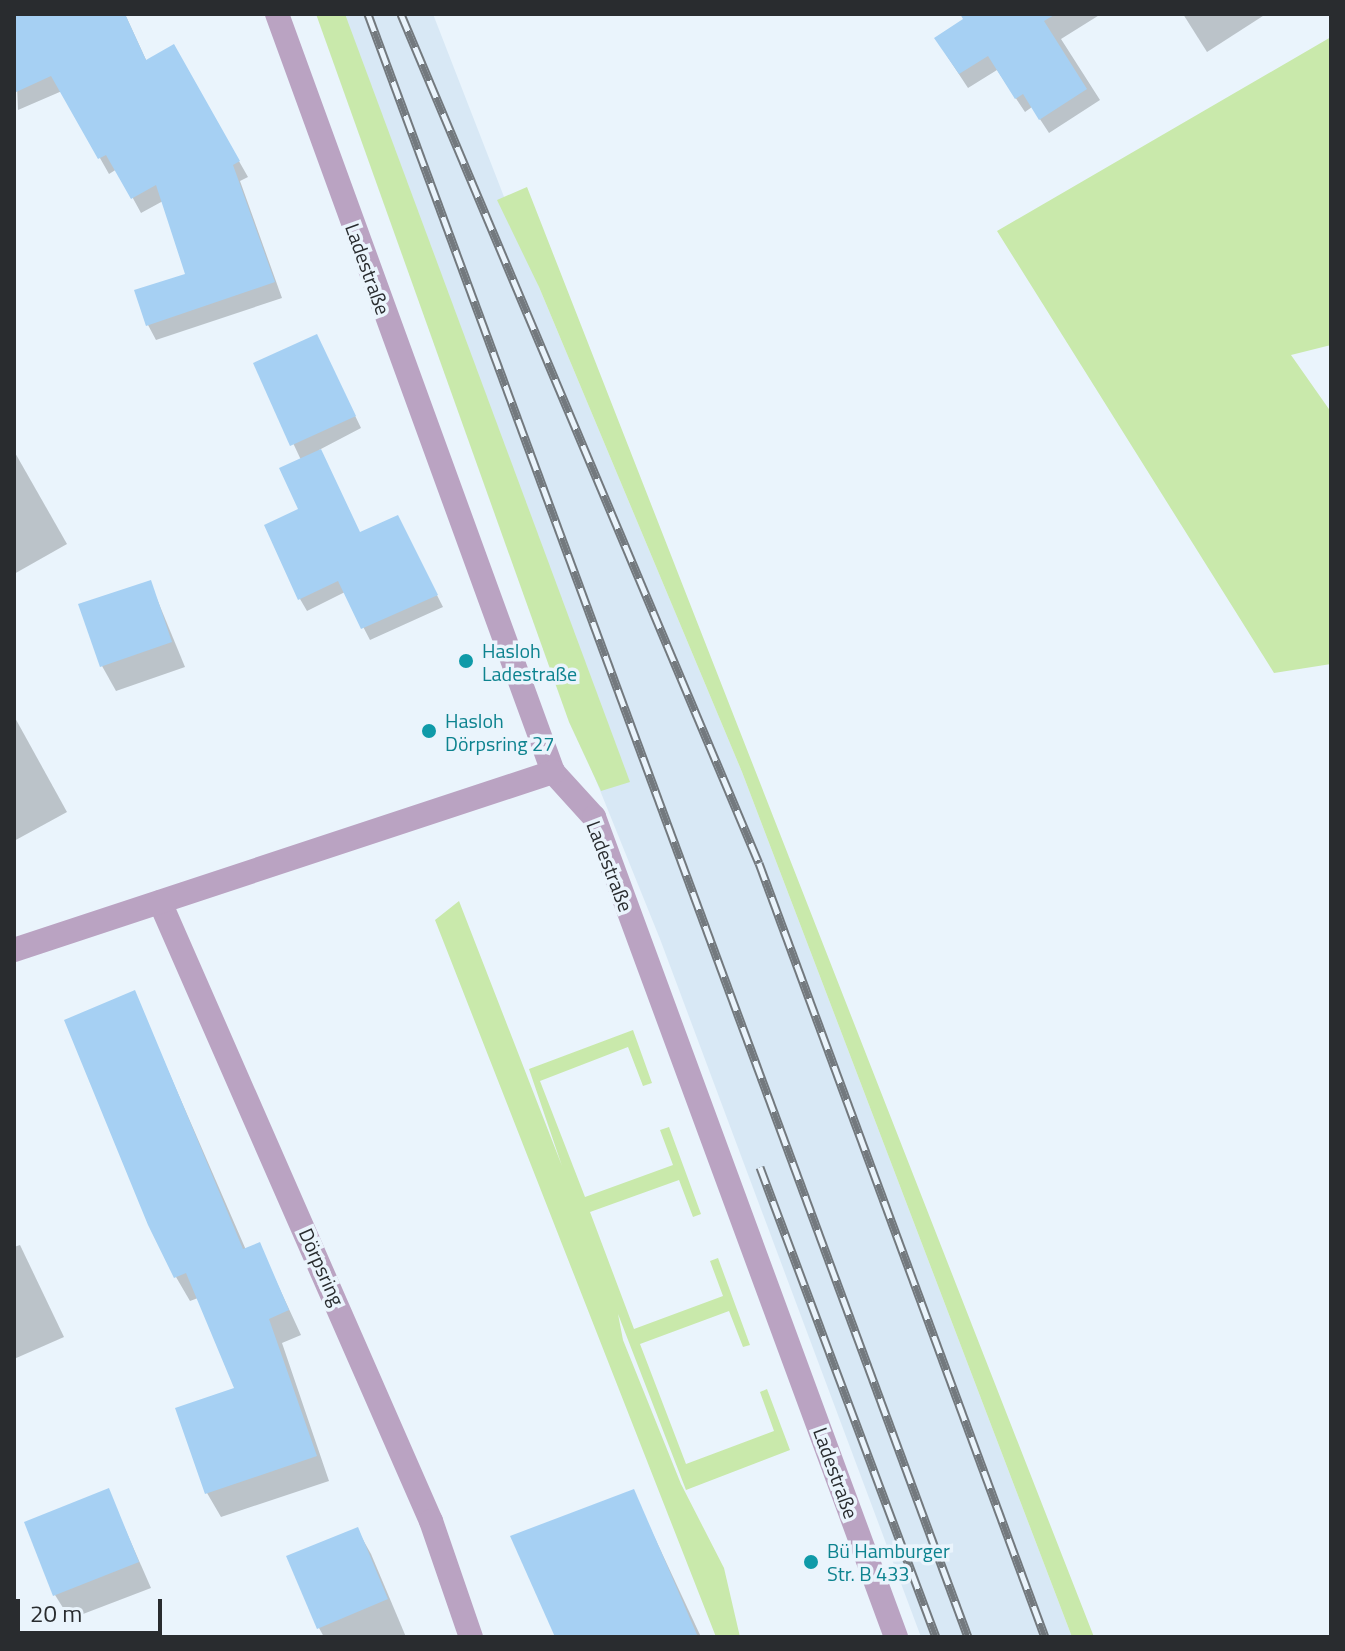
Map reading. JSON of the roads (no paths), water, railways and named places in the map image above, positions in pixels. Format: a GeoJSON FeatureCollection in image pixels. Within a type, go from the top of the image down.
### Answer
{"type":"FeatureCollection","features":[{"type":"Feature","properties":{"kind":"street","name":"Ladestraße"},"geometry":{"type":"LineString","coordinates":[[277,14],[553,772],[594,817],[896,1637]]}},
{"type":"Feature","properties":{"kind":"street"},"geometry":{"type":"LineString","coordinates":[[14,950],[553,772]]}},
{"type":"Feature","properties":{"kind":"street","name":"Dörpsring"},"geometry":{"type":"LineString","coordinates":[[160,902],[431,1521],[471,1637]]}},
{"type":"Feature","properties":{"kind":"railway"},"geometry":{"type":"LineString","coordinates":[[368,14],[968,1637]]}},
{"type":"Feature","properties":{"kind":"railway"},"geometry":{"type":"LineString","coordinates":[[401,14],[759,863],[1045,1637]]}},
{"type":"Feature","properties":{"kind":"railway"},"geometry":{"type":"LineString","coordinates":[[760,1167],[936,1637]]}},
{"type":"Feature","properties":{"kind":"place","name":"Hasloh Ladestraße"},"geometry":{"type":"Point","coordinates":[466,661]}},
{"type":"Feature","properties":{"kind":"place","name":"Hasloh Dörpsring 27"},"geometry":{"type":"Point","coordinates":[429,731]}},
{"type":"Feature","properties":{"kind":"place","name":"Bü Hamburger Str. B 433"},"geometry":{"type":"Point","coordinates":[811,1562]}}]}
